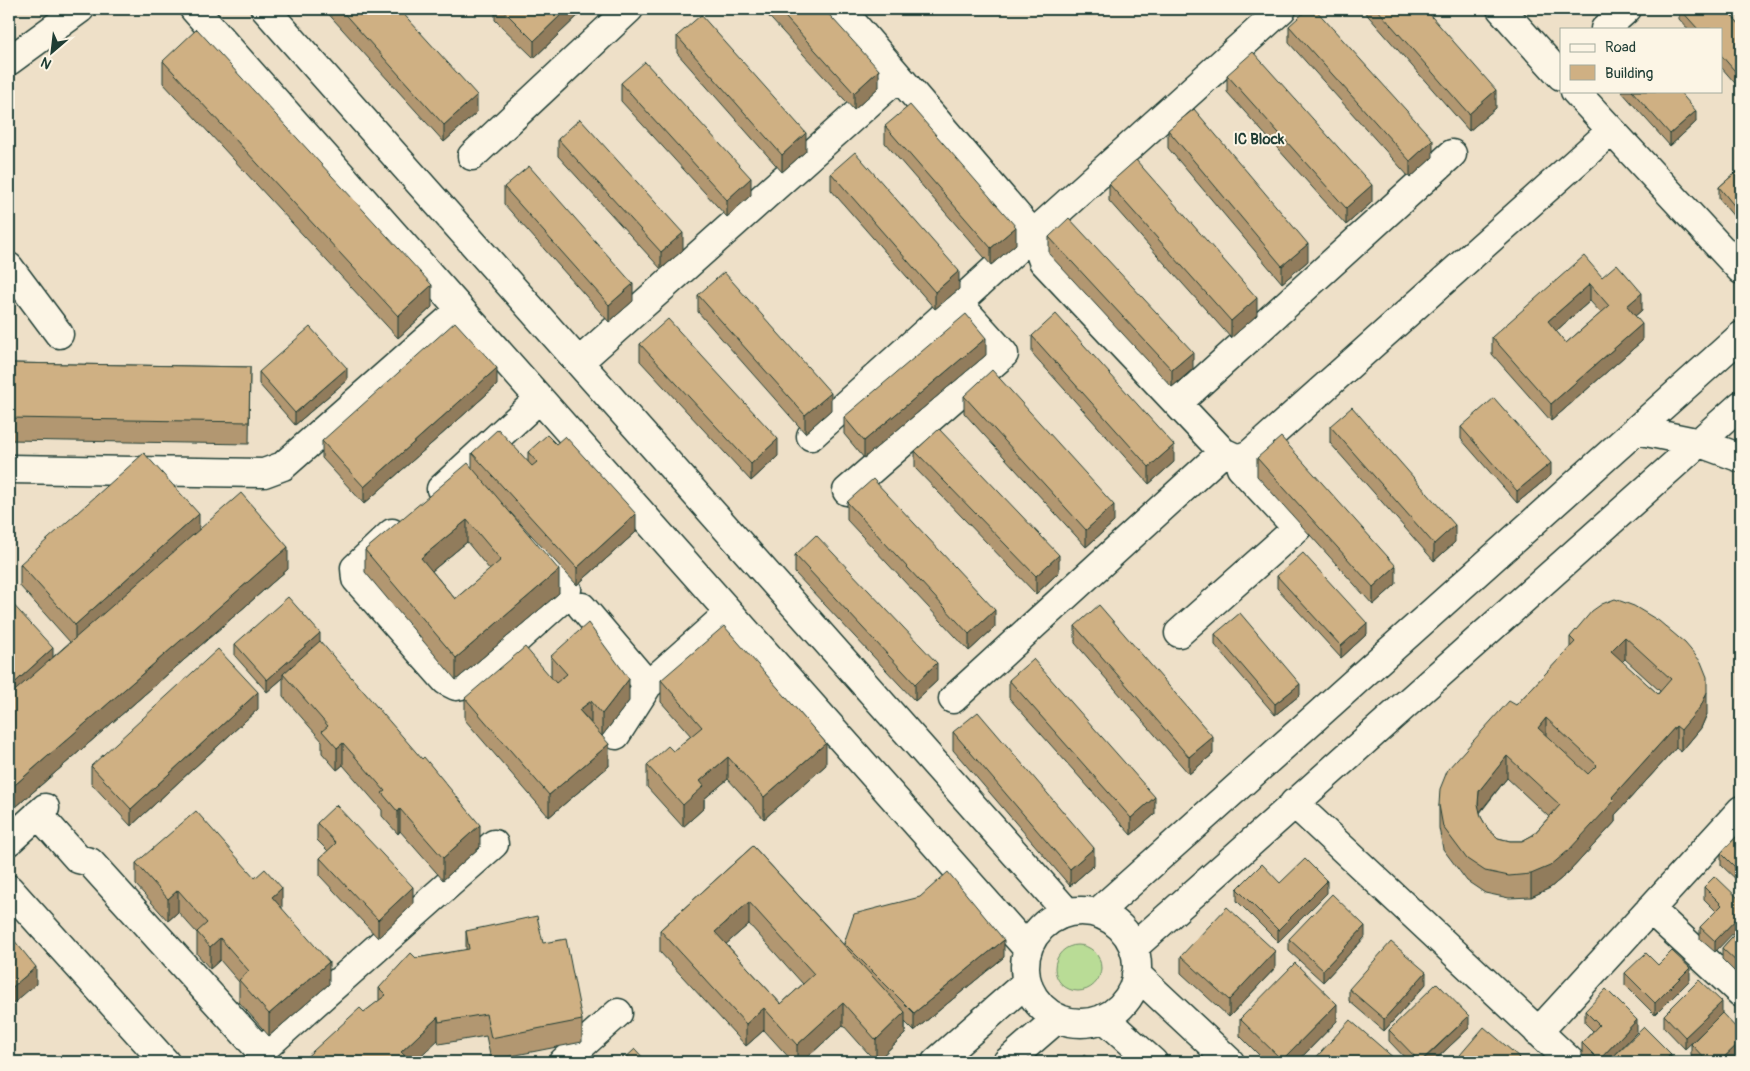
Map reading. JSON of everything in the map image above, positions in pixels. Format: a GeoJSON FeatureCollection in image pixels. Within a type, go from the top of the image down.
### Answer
{"type":"FeatureCollection","features":[{"type":"Feature","properties":{"kind":"street"},"geometry":{"type":"LineString","coordinates":[[9,61],[80,9]]}},
{"type":"Feature","properties":{"kind":"street"},"geometry":{"type":"LineString","coordinates":[[194,9],[1027,948]]}},
{"type":"Feature","properties":{"kind":"street"},"geometry":{"type":"LineString","coordinates":[[266,9],[1067,912]]}},
{"type":"Feature","properties":{"kind":"street"},"geometry":{"type":"LineString","coordinates":[[472,156],[629,9]]}},
{"type":"Feature","properties":{"kind":"street"},"geometry":{"type":"LineString","coordinates":[[841,9],[1033,234],[1043,261],[1297,528],[1179,633]]}},
{"type":"Feature","properties":{"kind":"street"},"geometry":{"type":"LineString","coordinates":[[811,436],[1282,9]]}},
{"type":"Feature","properties":{"kind":"street"},"geometry":{"type":"LineString","coordinates":[[1502,9],[1560,72]]}},
{"type":"Feature","properties":{"kind":"street"},"geometry":{"type":"LineString","coordinates":[[1605,28],[1627,9]]}},
{"type":"Feature","properties":{"kind":"street"},"geometry":{"type":"LineString","coordinates":[[579,362],[898,78]]}},
{"type":"Feature","properties":{"kind":"street"},"geometry":{"type":"LineString","coordinates":[[1576,92],[1741,270]]}},
{"type":"Feature","properties":{"kind":"street"},"geometry":{"type":"LineString","coordinates":[[953,699],[1230,456],[1250,454],[1611,130]]}},
{"type":"Feature","properties":{"kind":"street"},"geometry":{"type":"LineString","coordinates":[[1178,402],[1452,154]]}},
{"type":"Feature","properties":{"kind":"street"},"geometry":{"type":"LineString","coordinates":[[9,267],[59,334]]}},
{"type":"Feature","properties":{"kind":"street"},"geometry":{"type":"LineString","coordinates":[[847,492],[1004,354],[958,303]]}},
{"type":"Feature","properties":{"kind":"street"},"geometry":{"type":"LineString","coordinates":[[9,470],[264,473],[283,466],[460,310]]}},
{"type":"Feature","properties":{"kind":"street"},"geometry":{"type":"LineString","coordinates":[[1097,913],[1741,336]]}},
{"type":"Feature","properties":{"kind":"street"},"geometry":{"type":"LineString","coordinates":[[516,528],[568,589],[563,598],[467,684],[456,686],[446,681],[356,579],[355,568],[539,399]]}},
{"type":"Feature","properties":{"kind":"street"},"geometry":{"type":"LineString","coordinates":[[1134,947],[1741,405]]}},
{"type":"Feature","properties":{"kind":"street"},"geometry":{"type":"LineString","coordinates":[[1637,430],[1700,443],[1741,458]]}},
{"type":"Feature","properties":{"kind":"street"},"geometry":{"type":"LineString","coordinates":[[464,468],[483,490]]}},
{"type":"Feature","properties":{"kind":"street"},"geometry":{"type":"LineString","coordinates":[[582,607],[648,685]]}},
{"type":"Feature","properties":{"kind":"street"},"geometry":{"type":"LineString","coordinates":[[616,735],[648,685],[729,613]]}},
{"type":"Feature","properties":{"kind":"street"},"geometry":{"type":"LineString","coordinates":[[1294,803],[1571,1062]]}},
{"type":"Feature","properties":{"kind":"street"},"geometry":{"type":"LineString","coordinates":[[1538,1032],[1741,810]]}},
{"type":"Feature","properties":{"kind":"street"},"geometry":{"type":"LineString","coordinates":[[9,841],[42,811],[78,859],[90,862],[258,1048],[262,1050],[494,844]]}},
{"type":"Feature","properties":{"kind":"street"},"geometry":{"type":"LineString","coordinates":[[9,889],[165,1062]]}},
{"type":"Feature","properties":{"kind":"street"},"geometry":{"type":"LineString","coordinates":[[1650,908],[1741,993]]}},
{"type":"Feature","properties":{"kind":"street"},"geometry":{"type":"LineString","coordinates":[[1091,911],[1109,918],[1124,930],[1134,947],[1138,967],[1132,991],[1121,1007],[1104,1018],[1085,1023],[1065,1021],[1048,1013],[1034,998],[1027,982],[1024,966],[1027,948],[1036,930],[1052,917],[1067,912],[1091,911]]}},
{"type":"Feature","properties":{"kind":"street"},"geometry":{"type":"LineString","coordinates":[[1136,974],[1230,1062]]}},
{"type":"Feature","properties":{"kind":"street"},"geometry":{"type":"LineString","coordinates":[[936,1062],[1027,982]]}},
{"type":"Feature","properties":{"kind":"street"},"geometry":{"type":"LineString","coordinates":[[563,1062],[618,1013]]}},
{"type":"Feature","properties":{"kind":"street"},"geometry":{"type":"LineString","coordinates":[[1007,1062],[1058,1018]]}},
{"type":"Feature","properties":{"kind":"street"},"geometry":{"type":"LineString","coordinates":[[1104,1018],[1153,1062]]}},
{"type":"Feature","properties":{"kind":"green space"},"geometry":{"type":"Polygon","coordinates":[[[1078,945],[1091,949],[1097,955],[1101,968],[1097,981],[1091,987],[1078,991],[1065,987],[1059,981],[1055,968],[1059,955],[1065,949],[1078,945]]]}},
{"type":"Feature","properties":{"kind":"building"},"geometry":{"type":"Polygon","coordinates":[[[340,9],[399,9],[477,95],[444,125],[340,9]]]}},
{"type":"Feature","properties":{"kind":"building"},"geometry":{"type":"Polygon","coordinates":[[[502,9],[567,9],[534,41],[502,9]]]}},
{"type":"Feature","properties":{"kind":"building"},"geometry":{"type":"Polygon","coordinates":[[[778,9],[824,9],[879,70],[854,93],[778,9]]]}},
{"type":"Feature","properties":{"kind":"building"},"geometry":{"type":"Polygon","coordinates":[[[1308,9],[1315,9],[1433,140],[1410,161],[1289,26],[1308,9]]]}},
{"type":"Feature","properties":{"kind":"building"},"geometry":{"type":"Polygon","coordinates":[[[1377,9],[1425,9],[1496,90],[1469,114],[1377,9]]]}},
{"type":"Feature","properties":{"kind":"building"},"geometry":{"type":"Polygon","coordinates":[[[1680,9],[1726,9],[1741,26],[1741,78],[1722,56],[1722,28],[1697,28],[1680,9]]]}},
{"type":"Feature","properties":{"kind":"building"},"geometry":{"type":"Polygon","coordinates":[[[701,15],[806,133],[782,155],[677,36],[701,15]]]}},
{"type":"Feature","properties":{"kind":"building"},"geometry":{"type":"Polygon","coordinates":[[[197,29],[432,285],[398,316],[163,61],[197,29]]]}},
{"type":"Feature","properties":{"kind":"building"},"geometry":{"type":"Polygon","coordinates":[[[1253,52],[1372,185],[1346,208],[1227,75],[1253,52]]]}},
{"type":"Feature","properties":{"kind":"building"},"geometry":{"type":"Polygon","coordinates":[[[645,62],[751,178],[727,200],[621,83],[645,62]]]}},
{"type":"Feature","properties":{"kind":"building"},"geometry":{"type":"Polygon","coordinates":[[[1633,92],[1680,92],[1696,111],[1670,134],[1633,92]]]}},
{"type":"Feature","properties":{"kind":"building"},"geometry":{"type":"Polygon","coordinates":[[[910,105],[1016,227],[991,248],[885,126],[910,105]]]}},
{"type":"Feature","properties":{"kind":"building"},"geometry":{"type":"Polygon","coordinates":[[[1194,109],[1308,244],[1282,266],[1168,130],[1194,109]]]}},
{"type":"Feature","properties":{"kind":"building"},"geometry":{"type":"Polygon","coordinates":[[[580,119],[683,233],[661,252],[558,139],[580,119]]]}},
{"type":"Feature","properties":{"kind":"building"},"geometry":{"type":"Polygon","coordinates":[[[855,152],[959,271],[935,292],[831,173],[855,152]]]}},
{"type":"Feature","properties":{"kind":"building"},"geometry":{"type":"Polygon","coordinates":[[[1136,160],[1257,298],[1231,321],[1109,184],[1136,160]]]}},
{"type":"Feature","properties":{"kind":"building"},"geometry":{"type":"Polygon","coordinates":[[[529,166],[633,284],[609,305],[504,187],[529,166]]]}},
{"type":"Feature","properties":{"kind":"building"},"geometry":{"type":"Polygon","coordinates":[[[1741,168],[1741,214],[1719,187],[1741,168]]]}},
{"type":"Feature","properties":{"kind":"building"},"geometry":{"type":"Polygon","coordinates":[[[1069,218],[1193,352],[1172,370],[1049,237],[1069,218]]]}},
{"type":"Feature","properties":{"kind":"building"},"geometry":{"type":"Polygon","coordinates":[[[1584,256],[1602,277],[1617,264],[1642,293],[1627,306],[1642,324],[1551,404],[1492,337],[1584,256]],[[1590,284],[1548,321],[1566,343],[1609,306],[1590,284]]]}},
{"type":"Feature","properties":{"kind":"building"},"geometry":{"type":"Polygon","coordinates":[[[724,272],[831,393],[805,415],[698,295],[724,272]]]}},
{"type":"Feature","properties":{"kind":"building"},"geometry":{"type":"Polygon","coordinates":[[[966,314],[986,338],[864,441],[844,417],[966,314]]]}},
{"type":"Feature","properties":{"kind":"building"},"geometry":{"type":"Polygon","coordinates":[[[1056,314],[1174,445],[1149,467],[1032,336],[1056,314]]]}},
{"type":"Feature","properties":{"kind":"building"},"geometry":{"type":"Polygon","coordinates":[[[668,319],[778,439],[751,464],[640,344],[668,319]]]}},
{"type":"Feature","properties":{"kind":"building"},"geometry":{"type":"Polygon","coordinates":[[[455,322],[497,368],[364,487],[322,441],[455,322]]]}},
{"type":"Feature","properties":{"kind":"building"},"geometry":{"type":"Polygon","coordinates":[[[310,327],[347,368],[295,413],[259,372],[310,327]]]}},
{"type":"Feature","properties":{"kind":"building"},"geometry":{"type":"Polygon","coordinates":[[[9,363],[250,367],[249,422],[9,418],[9,363]]]}},
{"type":"Feature","properties":{"kind":"building"},"geometry":{"type":"Polygon","coordinates":[[[992,370],[1114,505],[1086,530],[964,396],[992,370]]]}},
{"type":"Feature","properties":{"kind":"building"},"geometry":{"type":"Polygon","coordinates":[[[1494,398],[1551,463],[1517,491],[1461,427],[1494,398]]]}},
{"type":"Feature","properties":{"kind":"building"},"geometry":{"type":"Polygon","coordinates":[[[1352,407],[1455,525],[1434,544],[1330,426],[1352,407]]]}},
{"type":"Feature","properties":{"kind":"building"},"geometry":{"type":"Polygon","coordinates":[[[498,429],[532,466],[537,462],[528,452],[547,435],[556,444],[565,436],[636,514],[577,568],[472,453],[498,429]]]}},
{"type":"Feature","properties":{"kind":"building"},"geometry":{"type":"Polygon","coordinates":[[[939,429],[1059,555],[1036,576],[915,451],[939,429]]]}},
{"type":"Feature","properties":{"kind":"building"},"geometry":{"type":"Polygon","coordinates":[[[1281,437],[1396,566],[1373,587],[1257,458],[1281,437]]]}},
{"type":"Feature","properties":{"kind":"building"},"geometry":{"type":"Polygon","coordinates":[[[144,453],[199,514],[75,625],[20,564],[144,453]]]}},
{"type":"Feature","properties":{"kind":"building"},"geometry":{"type":"Polygon","coordinates":[[[468,463],[559,570],[456,658],[365,550],[468,463]],[[467,520],[421,558],[455,599],[501,560],[467,520]]]}},
{"type":"Feature","properties":{"kind":"building"},"geometry":{"type":"Polygon","coordinates":[[[873,479],[995,610],[969,634],[847,502],[873,479]]]}},
{"type":"Feature","properties":{"kind":"building"},"geometry":{"type":"Polygon","coordinates":[[[241,493],[288,547],[9,790],[9,696],[241,493]]]}},
{"type":"Feature","properties":{"kind":"building"},"geometry":{"type":"Polygon","coordinates":[[[816,535],[937,663],[915,684],[795,555],[816,535]]]}},
{"type":"Feature","properties":{"kind":"building"},"geometry":{"type":"Polygon","coordinates":[[[1303,553],[1367,623],[1341,646],[1277,576],[1303,553]]]}},
{"type":"Feature","properties":{"kind":"building"},"geometry":{"type":"Polygon","coordinates":[[[288,597],[320,633],[267,680],[235,644],[288,597]]]}},
{"type":"Feature","properties":{"kind":"building"},"geometry":{"type":"Polygon","coordinates":[[[1615,599],[1634,606],[1659,621],[1685,643],[1701,662],[1707,677],[1707,692],[1701,706],[1681,730],[1676,726],[1612,797],[1615,800],[1569,850],[1550,866],[1531,874],[1509,876],[1485,871],[1467,859],[1443,827],[1439,805],[1440,789],[1448,769],[1509,701],[1516,705],[1575,642],[1570,637],[1592,611],[1602,604],[1615,599]],[[1625,637],[1611,651],[1658,694],[1671,679],[1625,637]],[[1546,718],[1538,728],[1588,774],[1597,765],[1546,718]],[[1507,756],[1479,791],[1478,804],[1481,817],[1488,829],[1498,838],[1510,841],[1522,841],[1533,835],[1560,805],[1507,756]]]}},
{"type":"Feature","properties":{"kind":"building"},"geometry":{"type":"Polygon","coordinates":[[[9,600],[53,648],[9,688],[9,600]]]}},
{"type":"Feature","properties":{"kind":"building"},"geometry":{"type":"Polygon","coordinates":[[[1099,605],[1213,737],[1189,757],[1075,626],[1099,605]]]}},
{"type":"Feature","properties":{"kind":"building"},"geometry":{"type":"Polygon","coordinates":[[[1240,613],[1300,684],[1275,704],[1215,634],[1240,613]]]}},
{"type":"Feature","properties":{"kind":"building"},"geometry":{"type":"Polygon","coordinates":[[[588,623],[629,679],[602,714],[591,701],[579,710],[609,744],[549,795],[465,698],[525,647],[556,683],[567,674],[551,656],[588,623]]]}},
{"type":"Feature","properties":{"kind":"building"},"geometry":{"type":"Polygon","coordinates":[[[724,626],[826,743],[764,797],[728,757],[700,781],[704,786],[683,805],[647,765],[668,746],[673,751],[702,727],[661,680],[724,626]]]}},
{"type":"Feature","properties":{"kind":"building"},"geometry":{"type":"Polygon","coordinates":[[[320,641],[422,759],[424,757],[480,825],[443,858],[400,809],[398,812],[382,793],[385,791],[343,743],[337,748],[322,731],[328,726],[283,674],[320,641]]]}},
{"type":"Feature","properties":{"kind":"building"},"geometry":{"type":"Polygon","coordinates":[[[218,649],[258,692],[131,809],[91,766],[218,649]]]}},
{"type":"Feature","properties":{"kind":"building"},"geometry":{"type":"Polygon","coordinates":[[[1033,659],[1155,797],[1131,818],[1009,680],[1033,659]]]}},
{"type":"Feature","properties":{"kind":"building"},"geometry":{"type":"Polygon","coordinates":[[[978,712],[1094,848],[1070,869],[953,732],[978,712]]]}},
{"type":"Feature","properties":{"kind":"building"},"geometry":{"type":"Polygon","coordinates":[[[336,805],[413,887],[378,920],[320,858],[336,843],[317,823],[336,805]]]}},
{"type":"Feature","properties":{"kind":"building"},"geometry":{"type":"Polygon","coordinates":[[[196,811],[255,878],[265,869],[282,888],[272,897],[329,962],[269,1014],[239,980],[249,971],[220,938],[210,947],[197,932],[207,923],[178,890],[168,899],[136,863],[196,811]]]}},
{"type":"Feature","properties":{"kind":"building"},"geometry":{"type":"Polygon","coordinates":[[[1741,832],[1741,873],[1721,853],[1741,832]]]}},
{"type":"Feature","properties":{"kind":"building"},"geometry":{"type":"Polygon","coordinates":[[[753,846],[905,1012],[876,1040],[843,1003],[797,1045],[764,1008],[746,1024],[660,930],[753,846]],[[749,902],[715,932],[781,1004],[814,974],[749,902]]]}},
{"type":"Feature","properties":{"kind":"building"},"geometry":{"type":"Polygon","coordinates":[[[1305,859],[1327,881],[1278,930],[1237,889],[1262,864],[1280,883],[1305,859]]]}},
{"type":"Feature","properties":{"kind":"building"},"geometry":{"type":"Polygon","coordinates":[[[948,872],[1004,940],[914,1013],[844,943],[854,914],[920,897],[948,872]]]}},
{"type":"Feature","properties":{"kind":"building"},"geometry":{"type":"Polygon","coordinates":[[[1715,876],[1741,901],[1741,914],[1715,941],[1700,927],[1722,905],[1704,887],[1715,876]]]}},
{"type":"Feature","properties":{"kind":"building"},"geometry":{"type":"Polygon","coordinates":[[[1332,894],[1365,926],[1323,970],[1289,939],[1332,894]]]}},
{"type":"Feature","properties":{"kind":"building"},"geometry":{"type":"Polygon","coordinates":[[[1227,907],[1275,951],[1229,1000],[1181,956],[1227,907]]]}},
{"type":"Feature","properties":{"kind":"building"},"geometry":{"type":"Polygon","coordinates":[[[537,916],[543,943],[566,939],[582,1020],[491,1038],[486,1014],[439,1022],[438,1017],[401,1052],[411,1062],[301,1062],[360,1008],[364,1012],[386,995],[379,988],[411,953],[416,958],[469,949],[466,931],[537,916]]]}},
{"type":"Feature","properties":{"kind":"building"},"geometry":{"type":"Polygon","coordinates":[[[1741,927],[1741,966],[1722,948],[1741,927]]]}},
{"type":"Feature","properties":{"kind":"building"},"geometry":{"type":"Polygon","coordinates":[[[9,934],[36,967],[9,990],[9,934]]]}},
{"type":"Feature","properties":{"kind":"building"},"geometry":{"type":"Polygon","coordinates":[[[1391,942],[1426,972],[1384,1019],[1349,989],[1391,942]]]}},
{"type":"Feature","properties":{"kind":"building"},"geometry":{"type":"Polygon","coordinates":[[[1672,951],[1690,968],[1655,1003],[1625,973],[1646,953],[1658,965],[1672,951]]]}},
{"type":"Feature","properties":{"kind":"building"},"geometry":{"type":"Polygon","coordinates":[[[1295,963],[1337,1004],[1282,1060],[1240,1019],[1295,963]]]}},
{"type":"Feature","properties":{"kind":"building"},"geometry":{"type":"Polygon","coordinates":[[[1699,980],[1722,1002],[1685,1037],[1664,1015],[1699,980]]]}},
{"type":"Feature","properties":{"kind":"building"},"geometry":{"type":"Polygon","coordinates":[[[1437,983],[1469,1016],[1420,1062],[1389,1030],[1437,983]]]}},
{"type":"Feature","properties":{"kind":"building"},"geometry":{"type":"Polygon","coordinates":[[[1606,989],[1637,1020],[1599,1060],[1582,1043],[1599,1025],[1585,1011],[1606,989]]]}},
{"type":"Feature","properties":{"kind":"building"},"geometry":{"type":"Polygon","coordinates":[[[1722,1013],[1741,1033],[1741,1041],[1719,1062],[1708,1062],[1691,1044],[1722,1013]]]}},
{"type":"Feature","properties":{"kind":"building"},"geometry":{"type":"Polygon","coordinates":[[[1350,1020],[1395,1059],[1392,1062],[1312,1062],[1350,1020]]]}},
{"type":"Feature","properties":{"kind":"building"},"geometry":{"type":"Polygon","coordinates":[[[1484,1027],[1519,1057],[1514,1062],[1454,1062],[1484,1027]]]}},
{"type":"Feature","properties":{"kind":"building"},"geometry":{"type":"Polygon","coordinates":[[[1644,1027],[1671,1054],[1663,1062],[1616,1062],[1612,1058],[1644,1027]]]}},
{"type":"Feature","properties":{"kind":"building"},"geometry":{"type":"Polygon","coordinates":[[[635,1049],[647,1062],[621,1062],[635,1049]]]}},
{"type":"Feature","properties":{"kind":"building"},"geometry":{"type":"Polygon","coordinates":[[[1084,1055],[1093,1062],[1078,1062],[1084,1055]]]}},
{"type":"Feature","properties":{"kind":"building"},"geometry":{"type":"Polygon","coordinates":[[[1029,1058],[1034,1062],[1025,1062],[1029,1058]]]}},
{"type":"Feature","properties":{"kind":"district","name":"IC Block"},"geometry":{"type":"Point","coordinates":[1259,139]}}]}
